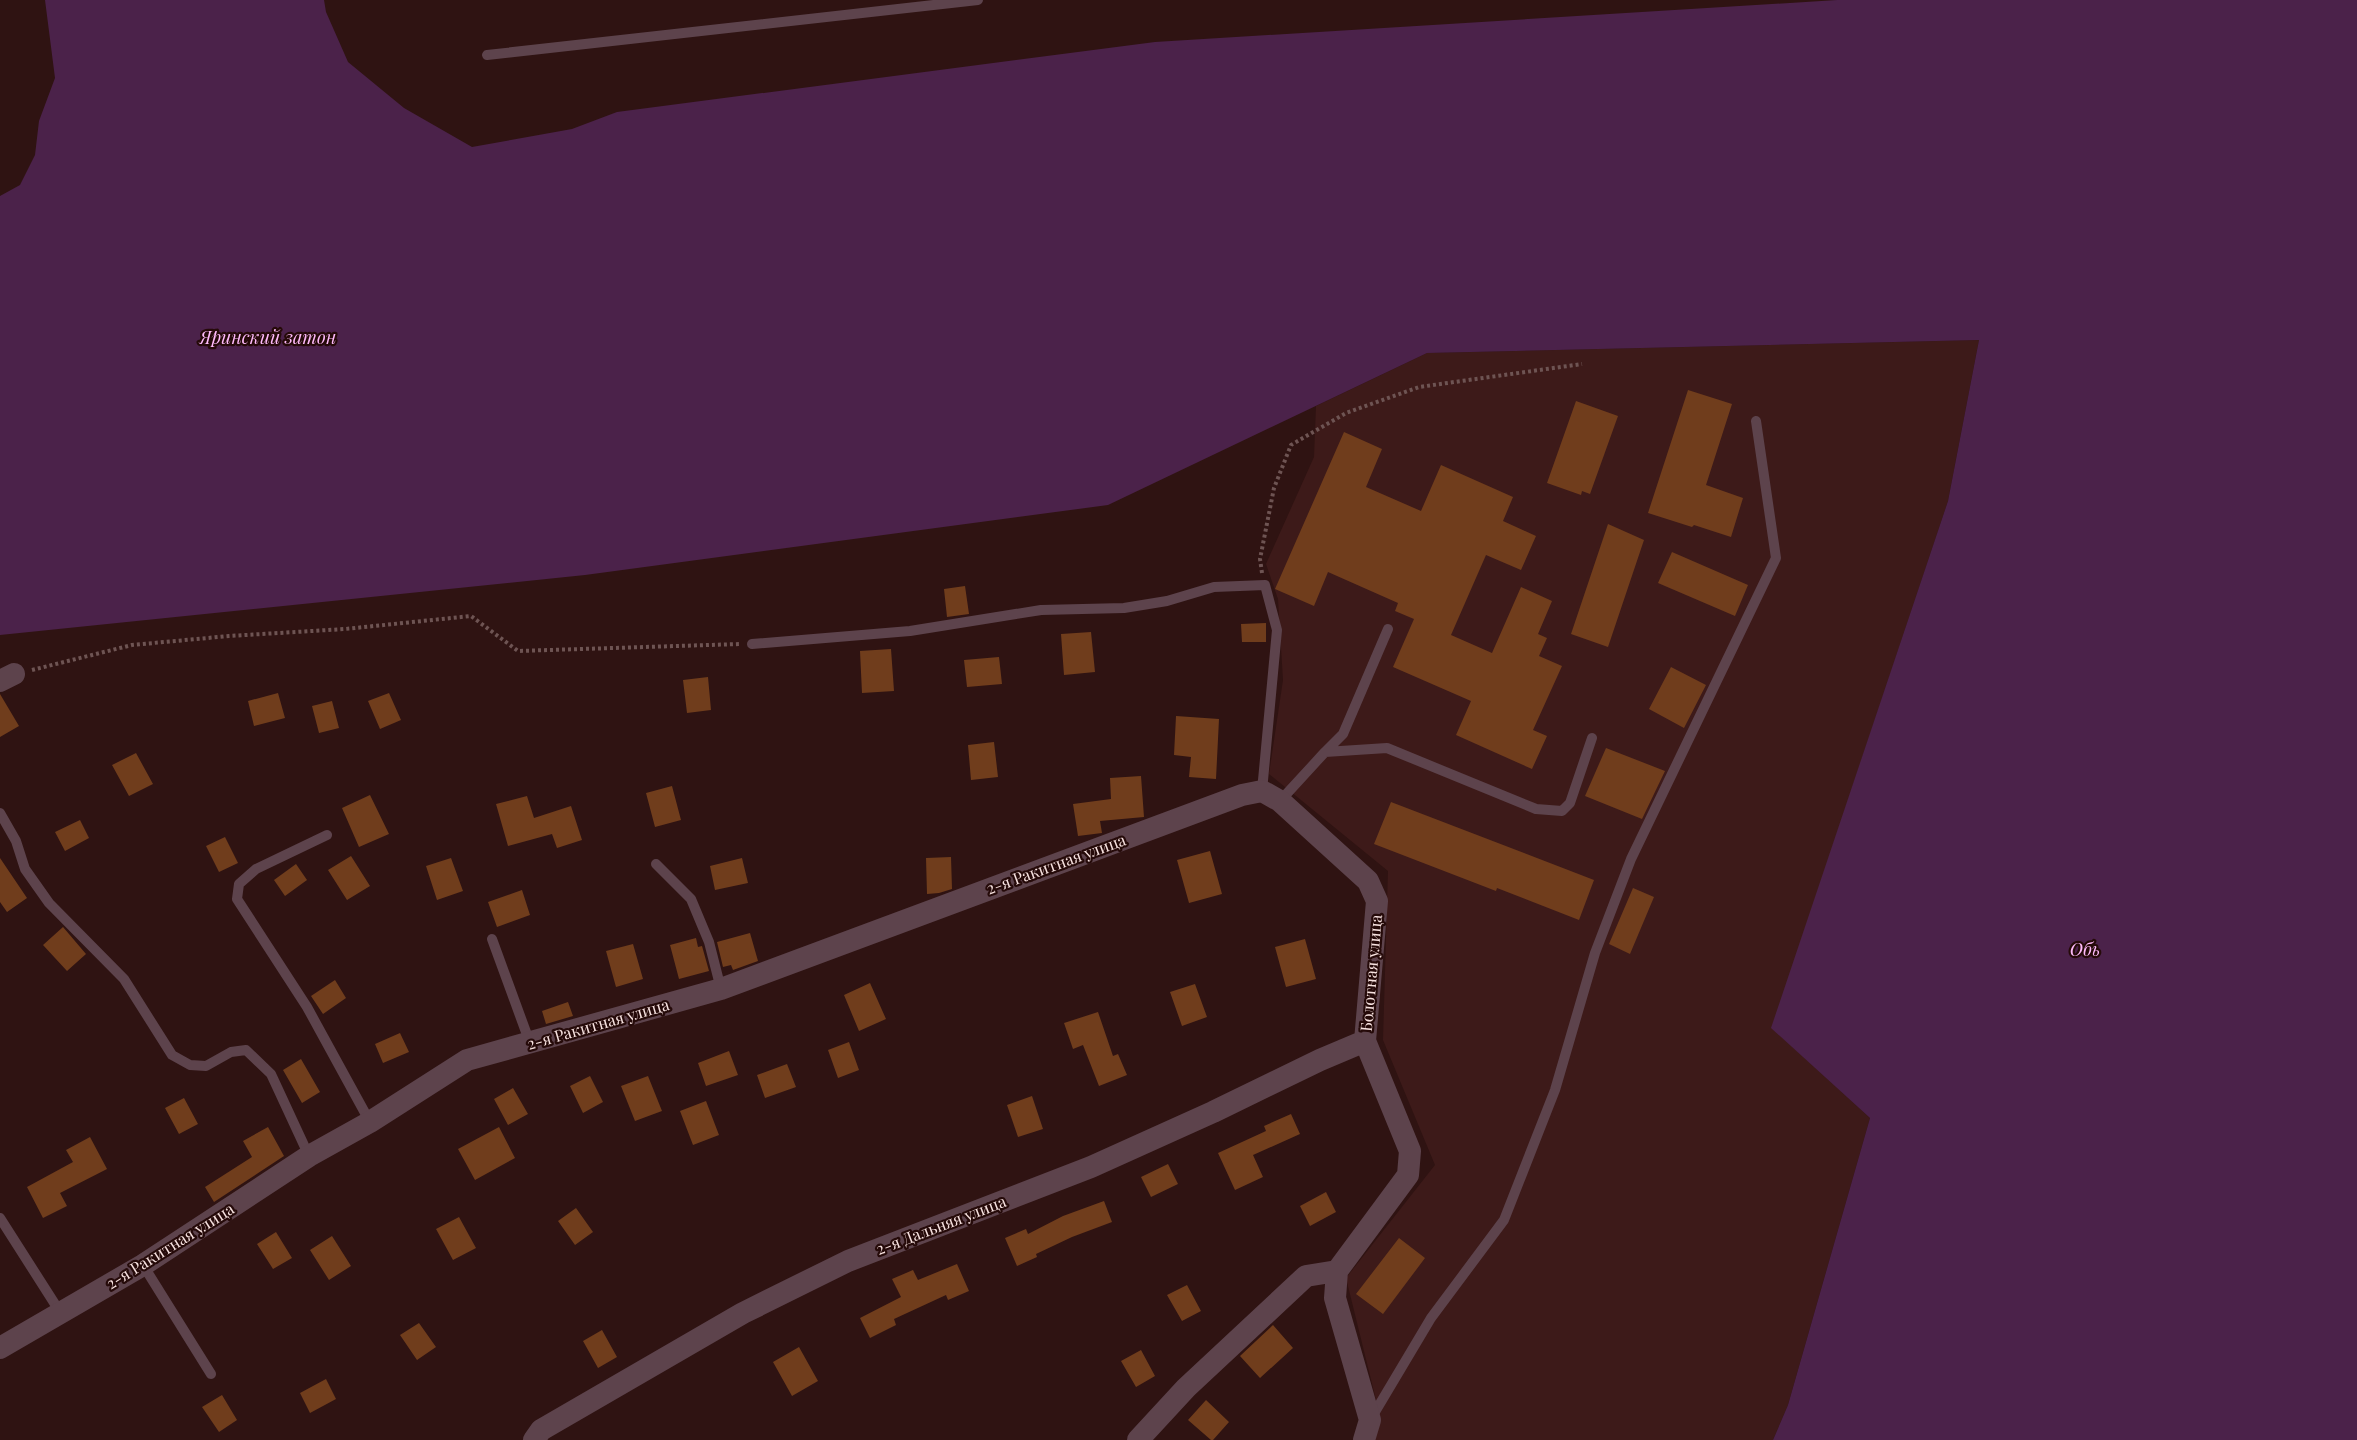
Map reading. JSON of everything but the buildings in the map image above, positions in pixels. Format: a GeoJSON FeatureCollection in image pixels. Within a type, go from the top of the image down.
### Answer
{"type":"FeatureCollection","features":[{"type":"Feature","properties":{"kind":"street","name":"2-я Ракитная улица"},"geometry":{"type":"LineString","coordinates":[[0,1348],[143,1265],[309,1156],[370,1122],[467,1060],[721,989],[1261,796]]}},
{"type":"Feature","properties":{"kind":"street","name":"Болотная улица"},"geometry":{"type":"LineString","coordinates":[[1261,796],[1368,881],[1377,901],[1365,1041],[1410,1151],[1408,1175],[1337,1271]]}},
{"type":"Feature","properties":{"kind":"street","name":"2-я Дальняя улица"},"geometry":{"type":"LineString","coordinates":[[534,1440],[542,1430],[743,1313],[848,1261],[1091,1167],[1365,1041]]}},
{"type":"Feature","properties":{"kind":"street"},"geometry":{"type":"LineString","coordinates":[[1138,1440],[1186,1388],[1306,1276],[1337,1271],[1335,1298],[1367,1430]]}},
{"type":"Feature","properties":{"kind":"lane"},"geometry":{"type":"LineString","coordinates":[[487,56],[978,0]]}},
{"type":"Feature","properties":{"kind":"lane"},"geometry":{"type":"LineString","coordinates":[[1367,1430],[1431,1318],[1504,1220],[1555,1090],[1595,953],[1631,859],[1776,558],[1756,421]]}},
{"type":"Feature","properties":{"kind":"lane"},"geometry":{"type":"LineString","coordinates":[[752,644],[910,631],[1041,610],[1124,608],[1167,601],[1214,587],[1265,585],[1277,630],[1261,796]]}},
{"type":"Feature","properties":{"kind":"lane"},"geometry":{"type":"LineString","coordinates":[[1261,796],[1325,752],[1343,734],[1388,629]]}},
{"type":"Feature","properties":{"kind":"lane"},"geometry":{"type":"LineString","coordinates":[[1325,752],[1387,748],[1536,809],[1562,811],[1570,803],[1592,738]]}},
{"type":"Feature","properties":{"kind":"lane"},"geometry":{"type":"LineString","coordinates":[[0,813],[16,841],[25,869],[49,903],[124,979],[172,1055],[190,1065],[206,1066],[231,1052],[246,1050],[271,1074],[309,1156]]}},
{"type":"Feature","properties":{"kind":"lane"},"geometry":{"type":"LineString","coordinates":[[327,835],[256,869],[239,884],[237,899],[308,1007],[370,1122]]}},
{"type":"Feature","properties":{"kind":"lane"},"geometry":{"type":"LineString","coordinates":[[656,864],[691,899],[709,942],[721,989]]}},
{"type":"Feature","properties":{"kind":"lane"},"geometry":{"type":"LineString","coordinates":[[492,939],[530,1043]]}},
{"type":"Feature","properties":{"kind":"lane"},"geometry":{"type":"LineString","coordinates":[[0,1218],[60,1312]]}},
{"type":"Feature","properties":{"kind":"lane"},"geometry":{"type":"LineString","coordinates":[[143,1265],[211,1374]]}},
{"type":"Feature","properties":{"kind":"path"},"geometry":{"type":"LineString","coordinates":[[1265,585],[1260,559],[1274,488],[1291,445],[1346,413],[1419,387],[1582,364]]}},
{"type":"Feature","properties":{"kind":"path"},"geometry":{"type":"LineString","coordinates":[[7,677],[132,645],[345,629],[471,616],[518,651],[752,644]]}},
{"type":"Feature","properties":{"kind":"shaded area"},"geometry":{"type":"Polygon","coordinates":[[[1979,340],[1948,501],[1772,1028],[1870,1118],[1788,1405],[1773,1440],[1369,1440],[1380,1416],[1346,1278],[1435,1165],[1383,1040],[1388,871],[1269,774],[1283,680],[1278,599],[1266,564],[1314,457],[1316,406],[1427,353],[1979,340]]]}},
{"type":"Feature","properties":{"kind":"water"},"geometry":{"type":"Polygon","coordinates":[[[45,0],[324,0],[326,12],[348,62],[404,108],[472,147],[572,129],[617,112],[1155,42],[1837,0],[2357,0],[2357,1440],[1773,1440],[1788,1405],[1870,1118],[1771,1028],[1948,501],[1979,340],[1427,353],[1108,505],[585,575],[0,635],[0,196],[20,185],[35,155],[39,121],[55,78],[45,0]]]}},
{"type":"Feature","properties":{"kind":"water label","name":"Яринский затон"},"geometry":{"type":"Point","coordinates":[268,338]}},
{"type":"Feature","properties":{"kind":"water label","name":"Обь"},"geometry":{"type":"Point","coordinates":[2085,950]}}]}
